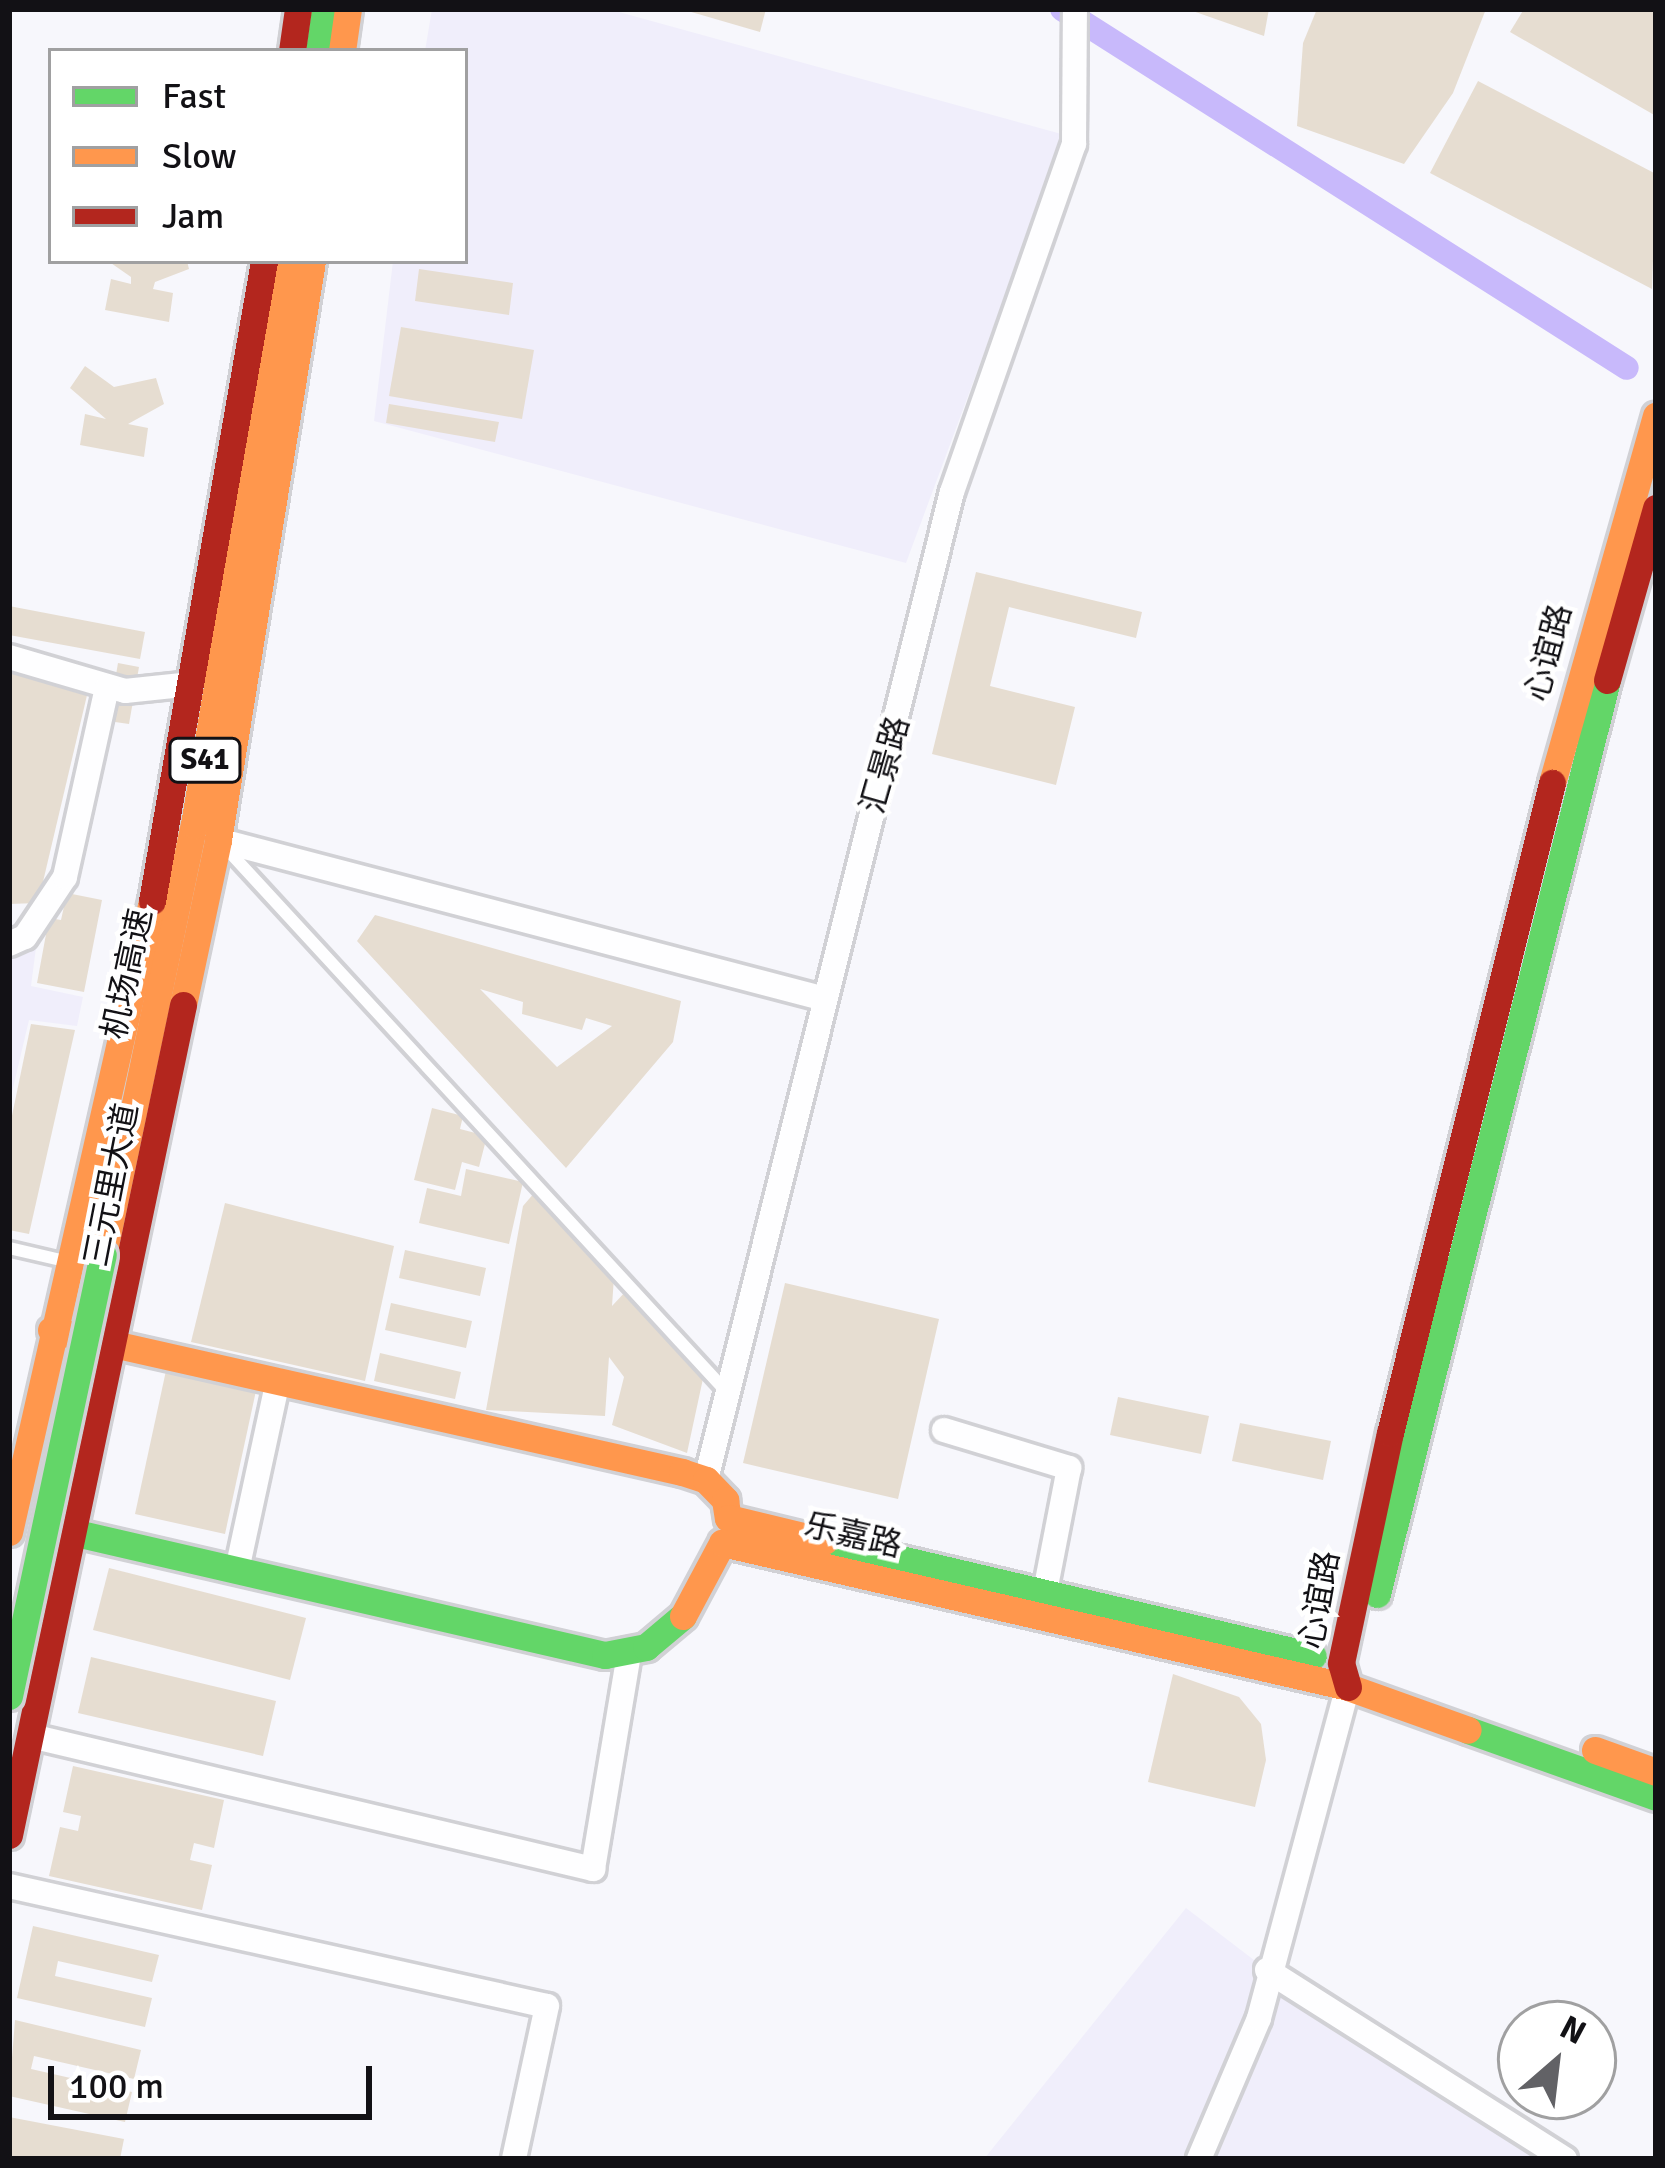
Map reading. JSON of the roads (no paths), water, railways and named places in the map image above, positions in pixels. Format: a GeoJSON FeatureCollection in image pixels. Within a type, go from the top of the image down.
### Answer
{"type":"FeatureCollection","features":[{"type":"Feature","properties":{"kind":"main road"},"geometry":{"type":"LineString","coordinates":[[292,48],[298,9]]}},
{"type":"Feature","properties":{"kind":"main road"},"geometry":{"type":"LineString","coordinates":[[319,48],[325,9]]}},
{"type":"Feature","properties":{"kind":"main road"},"geometry":{"type":"LineString","coordinates":[[342,48],[348,9]]}},
{"type":"Feature","properties":{"kind":"main road","name":"三元里大道"},"geometry":{"type":"LineString","coordinates":[[9,1532],[13,1490],[137,970],[192,684],[263,264]]}},
{"type":"Feature","properties":{"kind":"main road","name":"机场高速"},"geometry":{"type":"LineString","coordinates":[[9,1696],[194,825],[288,264]]}},
{"type":"Feature","properties":{"kind":"main road","name":"三元里大道"},"geometry":{"type":"LineString","coordinates":[[9,1835],[116,1344],[218,840],[312,264]]}},
{"type":"Feature","properties":{"kind":"main road","name":"心谊路"},"geometry":{"type":"LineString","coordinates":[[1349,1673],[1558,758],[1656,415]]}},
{"type":"Feature","properties":{"kind":"main road","name":"心谊路"},"geometry":{"type":"LineString","coordinates":[[1349,1673],[1584,763],[1656,508]]}},
{"type":"Feature","properties":{"kind":"main road"},"geometry":{"type":"LineString","coordinates":[[9,1566],[103,1255]]}},
{"type":"Feature","properties":{"kind":"main road"},"geometry":{"type":"LineString","coordinates":[[51,1330],[706,1480],[725,1500],[725,1530],[683,1616],[629,1655],[581,1651],[76,1533]]}},
{"type":"Feature","properties":{"kind":"main road","name":"乐嘉路"},"geometry":{"type":"LineString","coordinates":[[725,1530],[1349,1673],[1656,1797]]}},
{"type":"Feature","properties":{"kind":"main road","name":"乐嘉路"},"geometry":{"type":"LineString","coordinates":[[725,1530],[1045,1592],[1349,1673],[1656,1772]]}},
{"type":"Feature","properties":{"kind":"street","name":"汇景路"},"geometry":{"type":"LineString","coordinates":[[706,1480],[722,1388],[952,492],[1074,145],[1075,9]]}},
{"type":"Feature","properties":{"kind":"street"},"geometry":{"type":"LineString","coordinates":[[9,657],[107,687],[192,684]]}},
{"type":"Feature","properties":{"kind":"street"},"geometry":{"type":"LineString","coordinates":[[9,944],[25,937],[64,877],[107,687]]}},
{"type":"Feature","properties":{"kind":"street"},"geometry":{"type":"LineString","coordinates":[[218,840],[821,998]]}},
{"type":"Feature","properties":{"kind":"street"},"geometry":{"type":"LineString","coordinates":[[67,1257],[72,1265],[105,1279],[133,1262]]}},
{"type":"Feature","properties":{"kind":"street"},"geometry":{"type":"LineString","coordinates":[[237,1570],[278,1380]]}},
{"type":"Feature","properties":{"kind":"street"},"geometry":{"type":"LineString","coordinates":[[944,1430],[1069,1468],[1045,1592]]}},
{"type":"Feature","properties":{"kind":"street"},"geometry":{"type":"LineString","coordinates":[[31,1736],[593,1869],[629,1655]]}},
{"type":"Feature","properties":{"kind":"street"},"geometry":{"type":"LineString","coordinates":[[1199,2159],[1258,2018],[1349,1673]]}},
{"type":"Feature","properties":{"kind":"street"},"geometry":{"type":"LineString","coordinates":[[9,1886],[547,2006],[514,2159]]}},
{"type":"Feature","properties":{"kind":"street"},"geometry":{"type":"LineString","coordinates":[[1268,1970],[1565,2159]]}},
{"type":"Feature","properties":{"kind":"lane"},"geometry":{"type":"LineString","coordinates":[[218,840],[722,1388]]}},
{"type":"Feature","properties":{"kind":"lane"},"geometry":{"type":"LineString","coordinates":[[9,1248],[67,1257]]}},
{"type":"Feature","properties":{"kind":"waterway"},"geometry":{"type":"LineString","coordinates":[[1062,9],[1627,368]]}}]}
